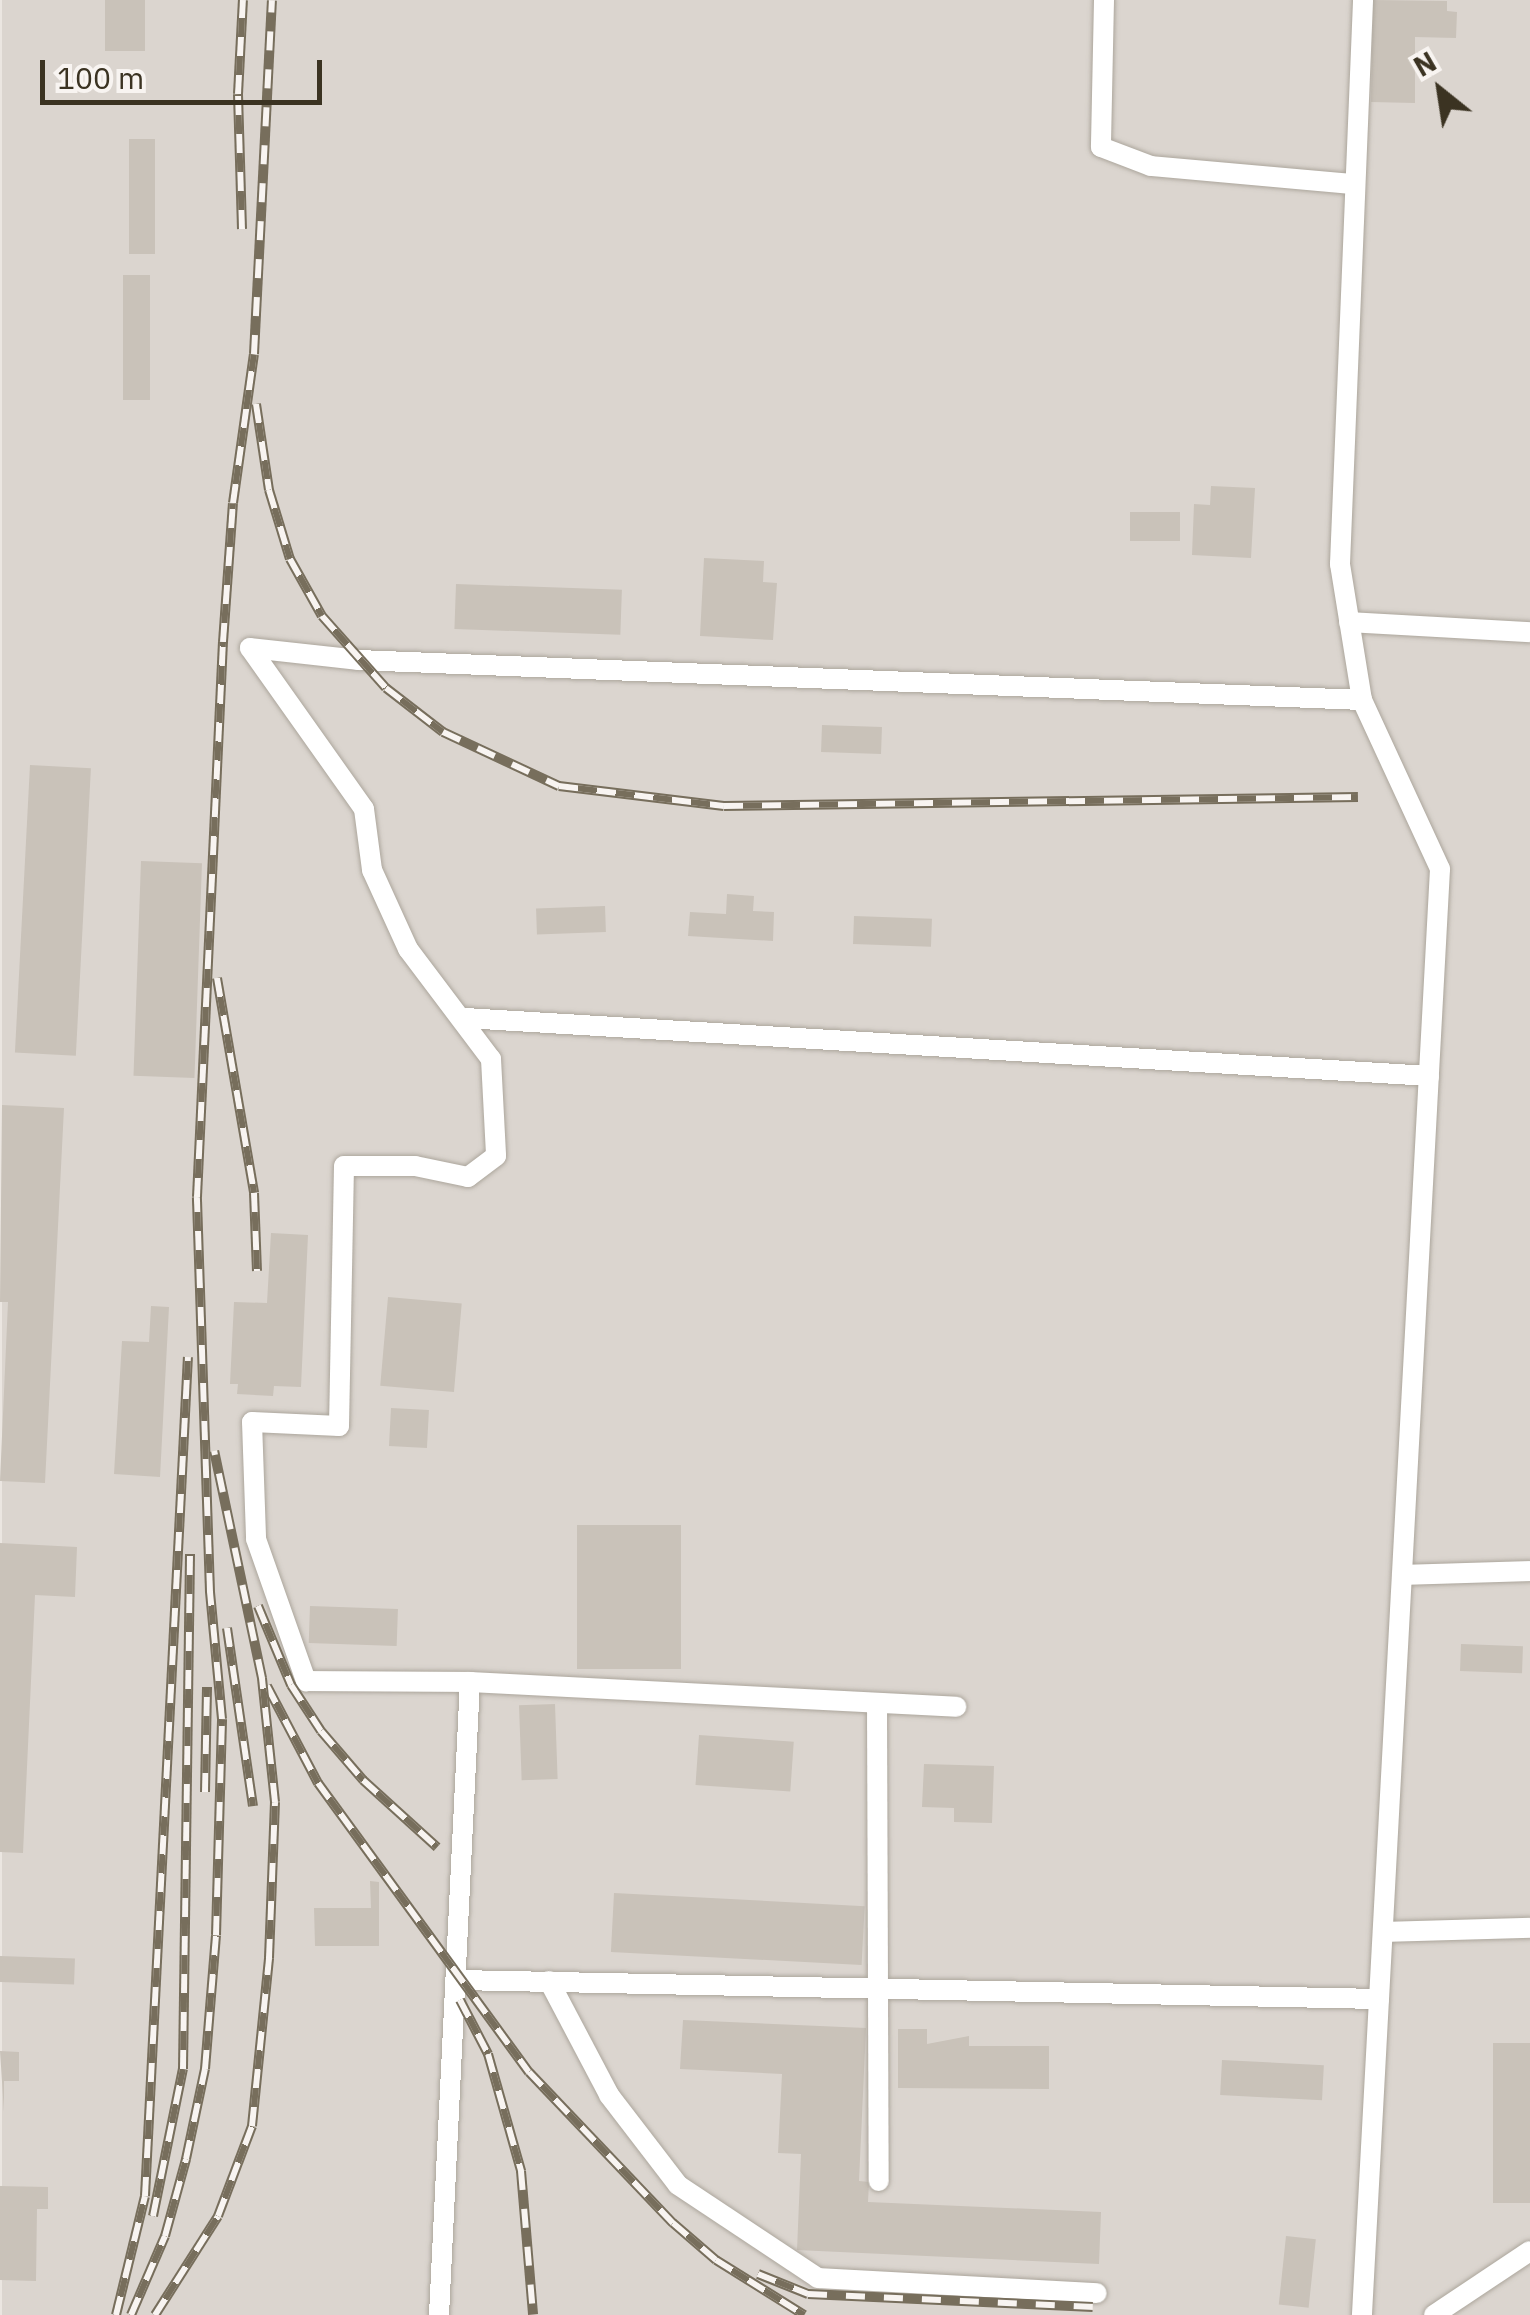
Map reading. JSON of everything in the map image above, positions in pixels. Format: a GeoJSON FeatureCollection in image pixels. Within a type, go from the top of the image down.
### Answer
{"type":"FeatureCollection","features":[{"type":"Feature","properties":{"kind":"lane"},"geometry":{"type":"LineString","coordinates":[[1104,0],[1101,147],[1151,166],[1353,184]]}},
{"type":"Feature","properties":{"kind":"lane"},"geometry":{"type":"LineString","coordinates":[[1362,0],[1340,564],[1362,700],[1440,869],[1362,2315]]}},
{"type":"Feature","properties":{"kind":"lane"},"geometry":{"type":"LineString","coordinates":[[1349,622],[1530,632]]}},
{"type":"Feature","properties":{"kind":"lane"},"geometry":{"type":"LineString","coordinates":[[956,1707],[470,1682],[306,1681],[256,1539],[252,1422],[340,1426],[344,1166],[415,1166],[468,1176],[496,1156],[491,1060],[465,1018],[408,950],[372,870],[364,809],[250,648],[358,660],[1362,700]]}},
{"type":"Feature","properties":{"kind":"lane"},"geometry":{"type":"LineString","coordinates":[[465,1018],[1429,1076]]}},
{"type":"Feature","properties":{"kind":"lane"},"geometry":{"type":"LineString","coordinates":[[1402,1575],[1530,1572]]}},
{"type":"Feature","properties":{"kind":"lane"},"geometry":{"type":"LineString","coordinates":[[439,2315],[470,1682]]}},
{"type":"Feature","properties":{"kind":"lane"},"geometry":{"type":"LineString","coordinates":[[877,1703],[880,2181]]}},
{"type":"Feature","properties":{"kind":"lane"},"geometry":{"type":"LineString","coordinates":[[1383,1932],[1530,1928]]}},
{"type":"Feature","properties":{"kind":"lane"},"geometry":{"type":"LineString","coordinates":[[457,1980],[1379,1998]]}},
{"type":"Feature","properties":{"kind":"lane"},"geometry":{"type":"LineString","coordinates":[[549,1981],[609,2096],[678,2186],[818,2278],[1096,2293]]}},
{"type":"Feature","properties":{"kind":"lane"},"geometry":{"type":"LineString","coordinates":[[1434,2315],[1530,2252]]}},
{"type":"Feature","properties":{"kind":"shaded area"},"geometry":{"type":"Polygon","coordinates":[[[2,0],[1530,0],[1530,2315],[2,2315],[2,0]]]}},
{"type":"Feature","properties":{"kind":"building"},"geometry":{"type":"Polygon","coordinates":[[[105,0],[145,0],[145,51],[105,51],[105,0]]]}},
{"type":"Feature","properties":{"kind":"building"},"geometry":{"type":"Polygon","coordinates":[[[1373,0],[1447,1],[1447,11],[1457,12],[1456,38],[1415,37],[1415,103],[1371,102],[1373,0]]]}},
{"type":"Feature","properties":{"kind":"building"},"geometry":{"type":"Polygon","coordinates":[[[129,139],[155,139],[155,254],[129,254],[129,139]]]}},
{"type":"Feature","properties":{"kind":"building"},"geometry":{"type":"Polygon","coordinates":[[[123,275],[150,275],[150,400],[123,400],[123,275]]]}},
{"type":"Feature","properties":{"kind":"building"},"geometry":{"type":"Polygon","coordinates":[[[1211,486],[1255,488],[1251,558],[1192,555],[1194,504],[1210,505],[1211,486]]]}},
{"type":"Feature","properties":{"kind":"building"},"geometry":{"type":"Polygon","coordinates":[[[1130,512],[1180,512],[1180,541],[1130,541],[1130,512]]]}},
{"type":"Feature","properties":{"kind":"building"},"geometry":{"type":"Polygon","coordinates":[[[704,558],[764,561],[763,582],[777,583],[773,640],[700,636],[704,558]]]}},
{"type":"Feature","properties":{"kind":"building"},"geometry":{"type":"Polygon","coordinates":[[[456,584],[622,590],[620,635],[454,629],[456,584]]]}},
{"type":"Feature","properties":{"kind":"building"},"geometry":{"type":"Polygon","coordinates":[[[822,725],[882,727],[881,754],[821,752],[822,725]]]}},
{"type":"Feature","properties":{"kind":"building"},"geometry":{"type":"Polygon","coordinates":[[[30,765],[91,768],[76,1056],[15,1053],[30,765]]]}},
{"type":"Feature","properties":{"kind":"building"},"geometry":{"type":"Polygon","coordinates":[[[141,861],[202,863],[194,1078],[133,1076],[141,861]]]}},
{"type":"Feature","properties":{"kind":"building"},"geometry":{"type":"Polygon","coordinates":[[[727,894],[754,896],[753,911],[774,912],[773,941],[688,936],[690,912],[726,914],[727,894]]]}},
{"type":"Feature","properties":{"kind":"building"},"geometry":{"type":"Polygon","coordinates":[[[605,906],[606,932],[537,934],[536,908],[605,906]]]}},
{"type":"Feature","properties":{"kind":"building"},"geometry":{"type":"Polygon","coordinates":[[[854,916],[932,919],[931,947],[853,944],[854,916]]]}},
{"type":"Feature","properties":{"kind":"building"},"geometry":{"type":"Polygon","coordinates":[[[2,1105],[64,1108],[45,1483],[0,1481],[8,1302],[0,1302],[2,1105]]]}},
{"type":"Feature","properties":{"kind":"building"},"geometry":{"type":"Polygon","coordinates":[[[271,1233],[308,1235],[301,1387],[274,1386],[273,1396],[237,1394],[238,1384],[230,1384],[234,1302],[267,1303],[271,1233]]]}},
{"type":"Feature","properties":{"kind":"building"},"geometry":{"type":"Polygon","coordinates":[[[388,1297],[462,1303],[454,1392],[380,1386],[388,1297]]]}},
{"type":"Feature","properties":{"kind":"building"},"geometry":{"type":"Polygon","coordinates":[[[151,1306],[169,1307],[160,1477],[114,1474],[122,1341],[149,1342],[151,1306]]]}},
{"type":"Feature","properties":{"kind":"building"},"geometry":{"type":"Polygon","coordinates":[[[391,1408],[429,1410],[427,1448],[389,1446],[391,1408]]]}},
{"type":"Feature","properties":{"kind":"building"},"geometry":{"type":"Polygon","coordinates":[[[577,1525],[681,1525],[681,1669],[577,1669],[577,1525]]]}},
{"type":"Feature","properties":{"kind":"building"},"geometry":{"type":"Polygon","coordinates":[[[0,1543],[77,1547],[75,1597],[35,1595],[23,1853],[0,1852],[0,1543]]]}},
{"type":"Feature","properties":{"kind":"building"},"geometry":{"type":"Polygon","coordinates":[[[310,1606],[398,1609],[397,1646],[309,1643],[310,1606]]]}},
{"type":"Feature","properties":{"kind":"building"},"geometry":{"type":"Polygon","coordinates":[[[1461,1644],[1523,1646],[1522,1673],[1460,1671],[1461,1644]]]}},
{"type":"Feature","properties":{"kind":"building"},"geometry":{"type":"Polygon","coordinates":[[[555,1704],[558,1779],[522,1780],[519,1705],[555,1704]]]}},
{"type":"Feature","properties":{"kind":"building"},"geometry":{"type":"Polygon","coordinates":[[[699,1735],[794,1742],[790,1792],[696,1785],[699,1735]]]}},
{"type":"Feature","properties":{"kind":"building"},"geometry":{"type":"Polygon","coordinates":[[[924,1764],[994,1766],[992,1823],[954,1822],[954,1808],[922,1807],[924,1764]]]}},
{"type":"Feature","properties":{"kind":"building"},"geometry":{"type":"Polygon","coordinates":[[[370,1881],[379,1882],[379,1946],[315,1946],[314,1908],[371,1908],[370,1881]]]}},
{"type":"Feature","properties":{"kind":"building"},"geometry":{"type":"Polygon","coordinates":[[[614,1893],[865,1906],[862,1965],[611,1952],[614,1893]]]}},
{"type":"Feature","properties":{"kind":"building"},"geometry":{"type":"Polygon","coordinates":[[[0,1956],[75,1959],[74,1985],[0,1982],[0,1956]]]}},
{"type":"Feature","properties":{"kind":"building"},"geometry":{"type":"Polygon","coordinates":[[[683,2020],[866,2028],[859,2181],[869,2182],[868,2202],[1101,2212],[1099,2264],[797,2250],[801,2154],[778,2153],[782,2074],[680,2069],[683,2020]]]}},
{"type":"Feature","properties":{"kind":"building"},"geometry":{"type":"Polygon","coordinates":[[[898,2029],[927,2029],[927,2044],[969,2036],[969,2046],[1049,2046],[1049,2089],[898,2088],[898,2029]]]}},
{"type":"Feature","properties":{"kind":"building"},"geometry":{"type":"Polygon","coordinates":[[[1493,2043],[1530,2043],[1530,2203],[1493,2203],[1493,2043]]]}},
{"type":"Feature","properties":{"kind":"building"},"geometry":{"type":"Polygon","coordinates":[[[0,2051],[19,2052],[19,2081],[4,2081],[4,2112],[0,2051]]]}},
{"type":"Feature","properties":{"kind":"building"},"geometry":{"type":"Polygon","coordinates":[[[1222,2060],[1324,2065],[1322,2100],[1220,2095],[1222,2060]]]}},
{"type":"Feature","properties":{"kind":"building"},"geometry":{"type":"Polygon","coordinates":[[[0,2186],[48,2187],[48,2209],[37,2209],[36,2281],[0,2280],[0,2186]]]}},
{"type":"Feature","properties":{"kind":"building"},"geometry":{"type":"Polygon","coordinates":[[[1286,2236],[1316,2239],[1309,2308],[1279,2305],[1286,2236]]]}},
{"type":"Feature","properties":{"kind":"railway"},"geometry":{"type":"LineString","coordinates":[[242,229],[238,94],[243,0]]}},
{"type":"Feature","properties":{"kind":"railway"},"geometry":{"type":"LineString","coordinates":[[131,2315],[165,2236],[186,2159],[205,2069],[216,1935],[222,1719],[210,1592],[197,1197],[223,642],[233,503],[254,354],[272,0]]}},
{"type":"Feature","properties":{"kind":"railway"},"geometry":{"type":"LineString","coordinates":[[256,404],[269,490],[290,559],[322,616],[386,688],[443,732],[559,786],[724,806],[1358,797]]}},
{"type":"Feature","properties":{"kind":"railway"},"geometry":{"type":"LineString","coordinates":[[217,978],[254,1193],[257,1271]]}},
{"type":"Feature","properties":{"kind":"railway"},"geometry":{"type":"LineString","coordinates":[[116,2315],[145,2196],[188,1357]]}},
{"type":"Feature","properties":{"kind":"railway"},"geometry":{"type":"LineString","coordinates":[[155,2315],[218,2216],[252,2126],[269,1958],[275,1802],[262,1678],[214,1451]]}},
{"type":"Feature","properties":{"kind":"railway"},"geometry":{"type":"LineString","coordinates":[[153,2216],[183,2069],[190,1554]]}},
{"type":"Feature","properties":{"kind":"railway"},"geometry":{"type":"LineString","coordinates":[[258,1606],[291,1685],[321,1731],[363,1780],[437,1847]]}},
{"type":"Feature","properties":{"kind":"railway"},"geometry":{"type":"LineString","coordinates":[[227,1628],[253,1806]]}},
{"type":"Feature","properties":{"kind":"railway"},"geometry":{"type":"LineString","coordinates":[[267,1686],[318,1783],[529,2072],[673,2223],[716,2260],[804,2315]]}},
{"type":"Feature","properties":{"kind":"railway"},"geometry":{"type":"LineString","coordinates":[[205,1792],[207,1687]]}},
{"type":"Feature","properties":{"kind":"railway"},"geometry":{"type":"LineString","coordinates":[[460,2000],[488,2054],[521,2171],[533,2315]]}},
{"type":"Feature","properties":{"kind":"railway"},"geometry":{"type":"LineString","coordinates":[[758,2274],[808,2294],[1093,2307]]}}]}
